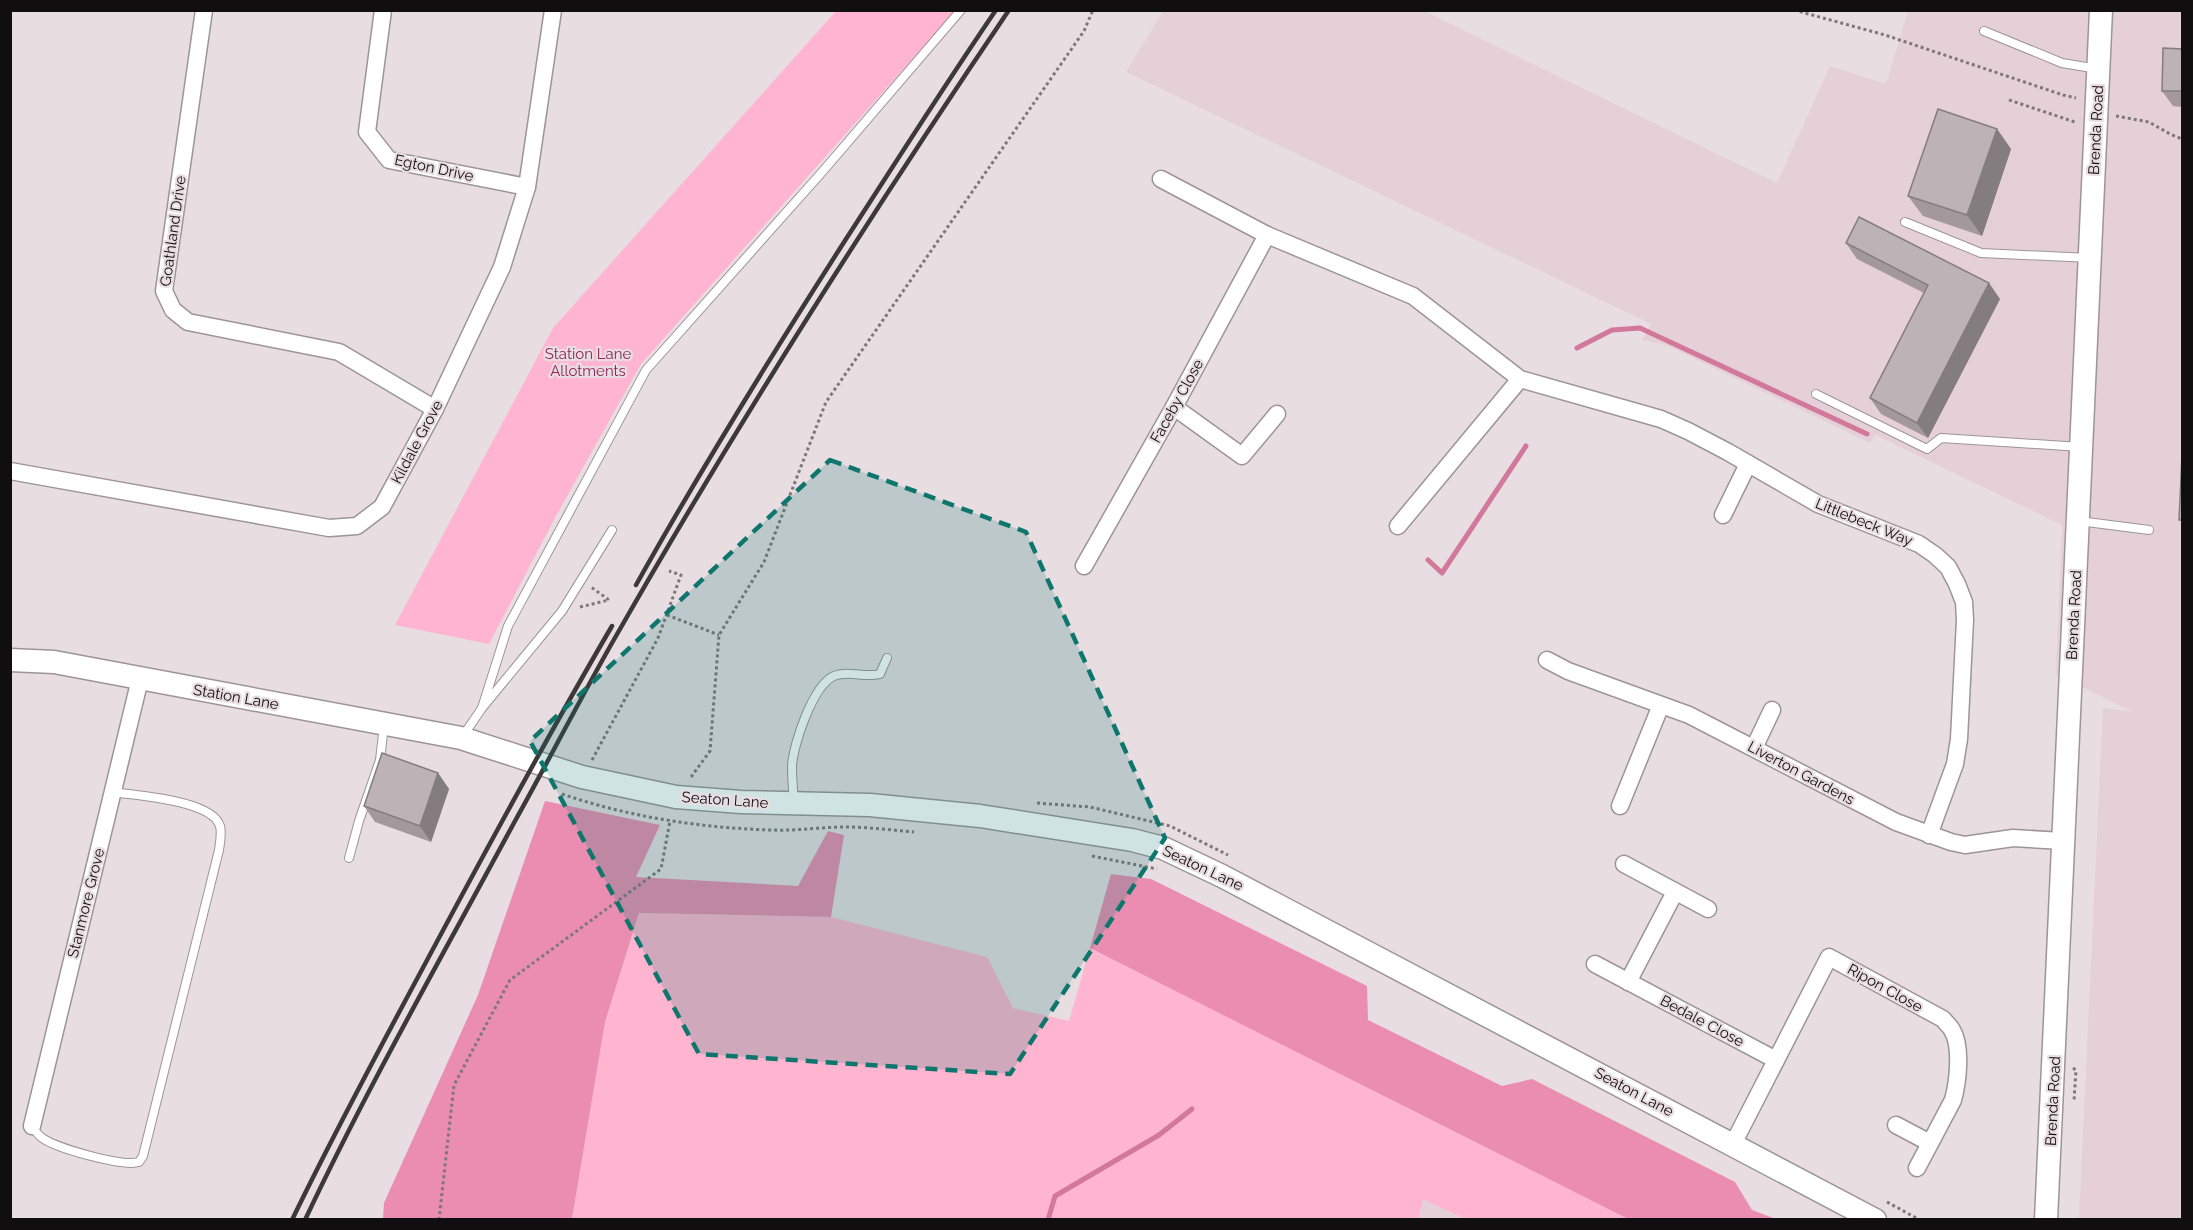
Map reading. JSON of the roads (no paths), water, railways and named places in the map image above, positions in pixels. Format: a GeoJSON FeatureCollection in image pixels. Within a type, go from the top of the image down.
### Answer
{"type":"FeatureCollection","features":[{"type":"Feature","properties":{"kind":"main road","name":"Brenda Road"},"geometry":{"type":"LineString","coordinates":[[2046,1220],[2101,10]]}},
{"type":"Feature","properties":{"kind":"main road","name":"Station Lane"},"geometry":{"type":"LineString","coordinates":[[10,660],[54,662],[461,738]]}},
{"type":"Feature","properties":{"kind":"main road","name":"Seaton Lane"},"geometry":{"type":"LineString","coordinates":[[461,738],[582,777],[676,796],[741,802],[870,806],[980,816],[1132,840],[1163,848],[1222,876],[1875,1220]]}},
{"type":"Feature","properties":{"kind":"street","name":"Goathland Drive"},"geometry":{"type":"LineString","coordinates":[[204,10],[164,291],[173,310],[188,322],[339,352],[435,409]]}},
{"type":"Feature","properties":{"kind":"street","name":"Egton Drive"},"geometry":{"type":"LineString","coordinates":[[383,10],[367,132],[389,160],[527,188]]}},
{"type":"Feature","properties":{"kind":"street","name":"Kildale Grove"},"geometry":{"type":"LineString","coordinates":[[10,471],[329,528],[357,526],[382,507],[435,409],[502,267],[527,188],[553,10]]}},
{"type":"Feature","properties":{"kind":"street"},"geometry":{"type":"LineString","coordinates":[[1161,179],[1267,236],[1413,296],[1520,379],[1398,526]]}},
{"type":"Feature","properties":{"kind":"street","name":"Faceby Close"},"geometry":{"type":"LineString","coordinates":[[1084,566],[1267,236]]}},
{"type":"Feature","properties":{"kind":"street","name":"Littlebeck Way"},"geometry":{"type":"LineString","coordinates":[[1520,379],[1661,419],[1688,430],[1818,504],[1919,544],[1948,567],[1964,602],[1959,739],[1954,764],[1929,835]]}},
{"type":"Feature","properties":{"kind":"street"},"geometry":{"type":"LineString","coordinates":[[1174,407],[1242,456],[1277,414]]}},
{"type":"Feature","properties":{"kind":"street"},"geometry":{"type":"LineString","coordinates":[[1723,515],[1748,464]]}},
{"type":"Feature","properties":{"kind":"street","name":"Liverton Gardens"},"geometry":{"type":"LineString","coordinates":[[1547,660],[1568,671],[1689,716],[1896,822],[1929,835],[1965,845],[2013,838],[2063,841]]}},
{"type":"Feature","properties":{"kind":"street","name":"Stanmore Grove"},"geometry":{"type":"LineString","coordinates":[[32,1126],[140,679]]}},
{"type":"Feature","properties":{"kind":"street"},"geometry":{"type":"LineString","coordinates":[[1620,806],[1661,705]]}},
{"type":"Feature","properties":{"kind":"street"},"geometry":{"type":"LineString","coordinates":[[1754,748],[1772,710]]}},
{"type":"Feature","properties":{"kind":"street"},"geometry":{"type":"LineString","coordinates":[[1624,864],[1708,909]]}},
{"type":"Feature","properties":{"kind":"street"},"geometry":{"type":"LineString","coordinates":[[1628,982],[1676,892]]}},
{"type":"Feature","properties":{"kind":"street","name":"Ripon Close"},"geometry":{"type":"LineString","coordinates":[[1733,1144],[1829,957],[1942,1019],[1953,1030],[1958,1045],[1956,1088],[1953,1100],[1917,1168]]}},
{"type":"Feature","properties":{"kind":"street","name":"Bedale Close"},"geometry":{"type":"LineString","coordinates":[[1595,964],[1776,1059]]}},
{"type":"Feature","properties":{"kind":"street"},"geometry":{"type":"LineString","coordinates":[[1896,1125],[1930,1143]]}},
{"type":"Feature","properties":{"kind":"lane"},"geometry":{"type":"LineString","coordinates":[[482,708],[508,626],[646,370],[824,171],[961,10]]}},
{"type":"Feature","properties":{"kind":"lane"},"geometry":{"type":"LineString","coordinates":[[1984,30],[2062,63],[2099,69]]}},
{"type":"Feature","properties":{"kind":"lane"},"geometry":{"type":"LineString","coordinates":[[1905,222],[1981,253],[2090,258]]}},
{"type":"Feature","properties":{"kind":"lane"},"geometry":{"type":"LineString","coordinates":[[1816,394],[1928,449],[1941,438],[2082,447]]}},
{"type":"Feature","properties":{"kind":"lane"},"geometry":{"type":"LineString","coordinates":[[2078,521],[2149,530]]}},
{"type":"Feature","properties":{"kind":"lane"},"geometry":{"type":"LineString","coordinates":[[461,738],[482,708],[562,611],[612,530]]}},
{"type":"Feature","properties":{"kind":"lane"},"geometry":{"type":"LineString","coordinates":[[794,804],[792,764],[800,733],[822,685],[834,676],[870,677],[880,674],[887,658]]}},
{"type":"Feature","properties":{"kind":"lane"},"geometry":{"type":"LineString","coordinates":[[349,858],[359,820],[380,760],[384,724]]}},
{"type":"Feature","properties":{"kind":"lane"},"geometry":{"type":"LineString","coordinates":[[32,1126],[39,1137],[55,1145],[127,1164],[140,1162],[216,861],[221,838],[220,828],[210,812],[196,806],[113,792]]}},
{"type":"Feature","properties":{"kind":"waterway"},"geometry":{"type":"LineString","coordinates":[[1577,348],[1612,330],[1640,328],[1867,434]]}},
{"type":"Feature","properties":{"kind":"waterway"},"geometry":{"type":"LineString","coordinates":[[1428,560],[1442,573],[1526,446]]}},
{"type":"Feature","properties":{"kind":"waterway"},"geometry":{"type":"LineString","coordinates":[[1048,1220],[1055,1196],[1159,1135],[1192,1109]]}},
{"type":"Feature","properties":{"kind":"railway"},"geometry":{"type":"LineString","coordinates":[[636,585],[712,454],[792,325],[920,124],[996,10]]}},
{"type":"Feature","properties":{"kind":"railway"},"geometry":{"type":"LineString","coordinates":[[305,1220],[407,1019],[590,682],[662,556],[807,319],[1009,10]]}},
{"type":"Feature","properties":{"kind":"railway"},"geometry":{"type":"LineString","coordinates":[[292,1220],[354,1097],[465,889],[612,626]]}},
{"type":"Feature","properties":{"kind":"park label","name":"Station Lane Allotments"},"geometry":{"type":"Point","coordinates":[588,362]}}]}
